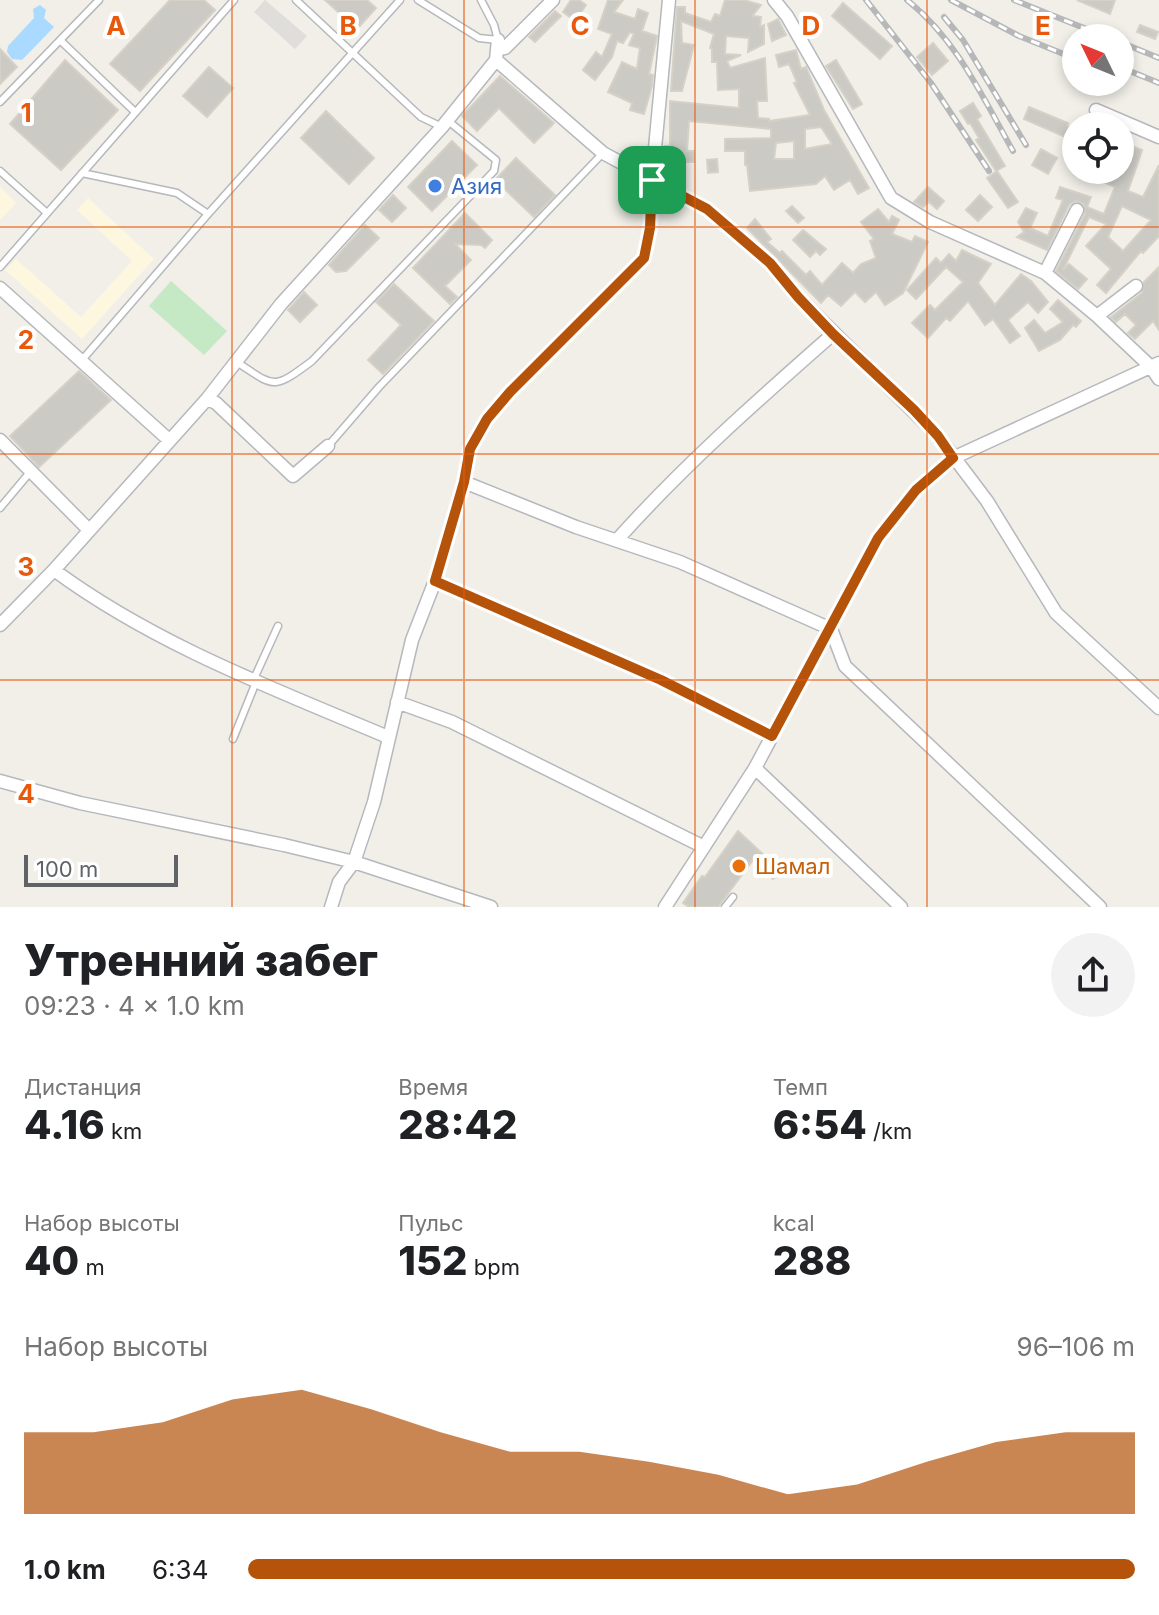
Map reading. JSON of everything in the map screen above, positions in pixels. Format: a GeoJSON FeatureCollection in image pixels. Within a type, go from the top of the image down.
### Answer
{"type":"FeatureCollection","features":[{"type":"Feature","properties":{"kind":"street"},"geometry":{"type":"LineString","coordinates":[[0,625],[54,570],[207,399],[281,304],[444,124],[497,50],[505,48],[553,0]]}},
{"type":"Feature","properties":{"kind":"street"},"geometry":{"type":"LineString","coordinates":[[331,907],[339,882],[354,862],[374,802],[412,640],[435,581],[464,482],[470,449],[487,419],[510,392],[644,258],[650,228],[669,0]]}},
{"type":"Feature","properties":{"kind":"street"},"geometry":{"type":"LineString","coordinates":[[774,0],[787,16],[891,198],[930,222],[1045,273],[1155,365],[1159,379]]}},
{"type":"Feature","properties":{"kind":"street"},"geometry":{"type":"LineString","coordinates":[[497,50],[603,153],[707,209],[770,263],[833,334],[938,436],[987,501],[1056,613],[1159,708]]}},
{"type":"Feature","properties":{"kind":"street"},"geometry":{"type":"LineString","coordinates":[[1096,110],[1159,137]]}},
{"type":"Feature","properties":{"kind":"street"},"geometry":{"type":"LineString","coordinates":[[1045,273],[1077,210]]}},
{"type":"Feature","properties":{"kind":"street"},"geometry":{"type":"LineString","coordinates":[[1097,316],[1136,286]]}},
{"type":"Feature","properties":{"kind":"street"},"geometry":{"type":"LineString","coordinates":[[0,288],[169,440]]}},
{"type":"Feature","properties":{"kind":"street"},"geometry":{"type":"LineString","coordinates":[[617,540],[707,446],[833,334]]}},
{"type":"Feature","properties":{"kind":"street"},"geometry":{"type":"LineString","coordinates":[[666,907],[755,768],[878,538],[916,490],[953,458],[1155,365]]}},
{"type":"Feature","properties":{"kind":"street"},"geometry":{"type":"LineString","coordinates":[[207,399],[216,403],[293,476],[328,446]]}},
{"type":"Feature","properties":{"kind":"street"},"geometry":{"type":"LineString","coordinates":[[0,440],[88,529]]}},
{"type":"Feature","properties":{"kind":"street"},"geometry":{"type":"LineString","coordinates":[[464,482],[576,527],[680,562],[831,629],[845,666],[1100,907]]}},
{"type":"Feature","properties":{"kind":"street"},"geometry":{"type":"LineString","coordinates":[[54,570],[88,596],[254,681],[388,737]]}},
{"type":"Feature","properties":{"kind":"street"},"geometry":{"type":"LineString","coordinates":[[435,581],[661,680],[772,736]]}},
{"type":"Feature","properties":{"kind":"street"},"geometry":{"type":"LineString","coordinates":[[397,702],[452,722],[704,847]]}},
{"type":"Feature","properties":{"kind":"street"},"geometry":{"type":"LineString","coordinates":[[755,768],[901,907]]}},
{"type":"Feature","properties":{"kind":"street"},"geometry":{"type":"LineString","coordinates":[[0,781],[80,803],[354,862],[491,907]]}},
{"type":"Feature","properties":{"kind":"lane"},"geometry":{"type":"LineString","coordinates":[[0,102],[99,0]]}},
{"type":"Feature","properties":{"kind":"lane"},"geometry":{"type":"LineString","coordinates":[[0,267],[234,0]]}},
{"type":"Feature","properties":{"kind":"lane"},"geometry":{"type":"LineString","coordinates":[[235,361],[268,382],[279,384],[312,361],[494,171],[496,160],[444,124],[421,117],[296,0]]}},
{"type":"Feature","properties":{"kind":"lane"},"geometry":{"type":"LineString","coordinates":[[81,361],[400,0]]}},
{"type":"Feature","properties":{"kind":"lane"},"geometry":{"type":"LineString","coordinates":[[418,0],[497,50]]}},
{"type":"Feature","properties":{"kind":"lane"},"geometry":{"type":"LineString","coordinates":[[481,0],[494,25],[497,50]]}},
{"type":"Feature","properties":{"kind":"lane"},"geometry":{"type":"LineString","coordinates":[[60,40],[135,112]]}},
{"type":"Feature","properties":{"kind":"lane"},"geometry":{"type":"LineString","coordinates":[[328,446],[379,387],[603,153]]}},
{"type":"Feature","properties":{"kind":"lane"},"geometry":{"type":"LineString","coordinates":[[0,171],[47,213]]}},
{"type":"Feature","properties":{"kind":"lane"},"geometry":{"type":"LineString","coordinates":[[82,173],[177,193],[208,214]]}},
{"type":"Feature","properties":{"kind":"lane"},"geometry":{"type":"LineString","coordinates":[[0,508],[31,471]]}},
{"type":"Feature","properties":{"kind":"lane"},"geometry":{"type":"LineString","coordinates":[[233,739],[278,626]]}},
{"type":"Feature","properties":{"kind":"lane"},"geometry":{"type":"LineString","coordinates":[[725,907],[733,897]]}},
{"type":"Feature","properties":{"kind":"shaded area"},"geometry":{"type":"Polygon","coordinates":[[[265,0],[307,36],[295,49],[254,12],[265,0]]]}},
{"type":"Feature","properties":{"kind":"shaded area"},"geometry":{"type":"Polygon","coordinates":[[[0,187],[16,203],[0,220],[0,187]]]}},
{"type":"Feature","properties":{"kind":"shaded area"},"geometry":{"type":"Polygon","coordinates":[[[88,198],[154,259],[82,339],[5,270],[16,259],[81,317],[132,261],[77,210],[88,198]]]}},
{"type":"Feature","properties":{"kind":"green space"},"geometry":{"type":"Polygon","coordinates":[[[171,281],[227,331],[204,355],[149,306],[171,281]]]}},
{"type":"Feature","properties":{"kind":"water"},"geometry":{"type":"Polygon","coordinates":[[[40,5],[46,10],[44,18],[54,27],[22,60],[12,59],[7,52],[8,46],[34,18],[33,9],[40,5]]]}},
{"type":"Feature","properties":{"kind":"building"},"geometry":{"type":"Polygon","coordinates":[[[170,0],[204,0],[215,10],[140,91],[110,64],[170,0]]]}},
{"type":"Feature","properties":{"kind":"building"},"geometry":{"type":"Polygon","coordinates":[[[325,0],[367,0],[376,8],[357,29],[325,0]]]}},
{"type":"Feature","properties":{"kind":"building"},"geometry":{"type":"Polygon","coordinates":[[[571,0],[579,0],[586,5],[575,21],[563,12],[571,0]]]}},
{"type":"Feature","properties":{"kind":"building"},"geometry":{"type":"Polygon","coordinates":[[[608,0],[623,0],[614,12],[635,19],[638,9],[648,13],[642,31],[657,36],[649,74],[653,75],[652,86],[644,114],[630,110],[632,103],[608,92],[622,62],[637,69],[640,48],[629,45],[634,34],[630,32],[623,43],[617,41],[612,57],[595,80],[583,70],[596,52],[602,57],[612,34],[598,29],[608,0]]]}},
{"type":"Feature","properties":{"kind":"building"},"geometry":{"type":"Polygon","coordinates":[[[725,0],[744,0],[761,5],[752,16],[761,17],[764,44],[748,52],[749,38],[726,36],[725,54],[741,55],[727,61],[730,68],[765,58],[767,101],[757,101],[758,118],[769,121],[810,115],[794,83],[797,82],[789,64],[779,67],[776,55],[796,50],[801,69],[806,67],[824,110],[869,188],[858,194],[850,180],[834,190],[825,176],[816,184],[750,191],[745,151],[725,151],[725,139],[771,138],[771,129],[689,121],[687,151],[694,151],[694,162],[664,162],[665,146],[670,146],[670,101],[739,108],[739,89],[718,90],[717,62],[712,62],[710,48],[714,34],[681,21],[682,43],[694,45],[682,91],[671,91],[677,7],[685,7],[685,13],[711,22],[715,14],[720,16],[725,0]],[[821,127],[805,129],[805,149],[832,144],[821,127]],[[794,141],[776,143],[774,159],[794,159],[794,141]]]}},
{"type":"Feature","properties":{"kind":"building"},"geometry":{"type":"Polygon","coordinates":[[[1077,0],[1115,0],[1110,14],[1077,0]]]}},
{"type":"Feature","properties":{"kind":"building"},"geometry":{"type":"Polygon","coordinates":[[[843,3],[892,46],[880,59],[832,16],[843,3]]]}},
{"type":"Feature","properties":{"kind":"building"},"geometry":{"type":"Polygon","coordinates":[[[555,11],[561,16],[535,42],[529,37],[555,11]]]}},
{"type":"Feature","properties":{"kind":"building"},"geometry":{"type":"Polygon","coordinates":[[[778,19],[786,35],[772,41],[768,24],[778,19]]]}},
{"type":"Feature","properties":{"kind":"building"},"geometry":{"type":"Polygon","coordinates":[[[1140,25],[1158,32],[1155,39],[1137,32],[1140,25]]]}},
{"type":"Feature","properties":{"kind":"building"},"geometry":{"type":"Polygon","coordinates":[[[933,43],[948,61],[932,75],[917,57],[933,43]]]}},
{"type":"Feature","properties":{"kind":"building"},"geometry":{"type":"Polygon","coordinates":[[[0,49],[17,67],[0,84],[0,49]]]}},
{"type":"Feature","properties":{"kind":"building"},"geometry":{"type":"Polygon","coordinates":[[[65,60],[118,110],[61,170],[10,124],[65,60]]]}},
{"type":"Feature","properties":{"kind":"building"},"geometry":{"type":"Polygon","coordinates":[[[836,60],[862,104],[853,109],[826,66],[836,60]]]}},
{"type":"Feature","properties":{"kind":"building"},"geometry":{"type":"Polygon","coordinates":[[[209,67],[233,88],[207,117],[183,96],[209,67]]]}},
{"type":"Feature","properties":{"kind":"building"},"geometry":{"type":"Polygon","coordinates":[[[500,76],[554,123],[534,143],[499,108],[477,131],[462,116],[500,76]]]}},
{"type":"Feature","properties":{"kind":"building"},"geometry":{"type":"Polygon","coordinates":[[[973,103],[981,116],[977,119],[1005,166],[996,171],[976,140],[979,138],[970,123],[960,111],[973,103]]]}},
{"type":"Feature","properties":{"kind":"building"},"geometry":{"type":"Polygon","coordinates":[[[1029,107],[1062,121],[1062,136],[1024,119],[1029,107]]]}},
{"type":"Feature","properties":{"kind":"building"},"geometry":{"type":"Polygon","coordinates":[[[326,111],[374,158],[349,184],[301,138],[326,111]]]}},
{"type":"Feature","properties":{"kind":"building"},"geometry":{"type":"Polygon","coordinates":[[[452,141],[477,165],[432,211],[408,187],[452,141]]]}},
{"type":"Feature","properties":{"kind":"building"},"geometry":{"type":"Polygon","coordinates":[[[1134,147],[1142,150],[1134,173],[1134,147]]]}},
{"type":"Feature","properties":{"kind":"building"},"geometry":{"type":"Polygon","coordinates":[[[1041,149],[1057,158],[1048,174],[1032,165],[1041,149]]]}},
{"type":"Feature","properties":{"kind":"building"},"geometry":{"type":"Polygon","coordinates":[[[516,158],[555,195],[534,217],[495,180],[516,158]]]}},
{"type":"Feature","properties":{"kind":"building"},"geometry":{"type":"Polygon","coordinates":[[[717,159],[718,172],[708,173],[707,160],[717,159]]]}},
{"type":"Feature","properties":{"kind":"building"},"geometry":{"type":"Polygon","coordinates":[[[1159,165],[1159,236],[1143,253],[1141,251],[1106,293],[1097,285],[1111,269],[1086,246],[1106,224],[1089,217],[1063,270],[1069,264],[1087,279],[1078,289],[1056,271],[1085,214],[1084,204],[1076,201],[1069,205],[1047,250],[1017,237],[1024,232],[1018,222],[1026,208],[1037,213],[1030,228],[1048,236],[1063,200],[1056,198],[1060,187],[1091,197],[1087,207],[1104,214],[1115,187],[1108,184],[1130,184],[1128,191],[1143,197],[1159,165]],[[1122,206],[1108,237],[1123,251],[1151,220],[1122,206]]]}},
{"type":"Feature","properties":{"kind":"building"},"geometry":{"type":"Polygon","coordinates":[[[997,171],[1018,202],[1008,208],[987,178],[997,171]]]}},
{"type":"Feature","properties":{"kind":"building"},"geometry":{"type":"Polygon","coordinates":[[[928,187],[944,201],[937,209],[929,202],[923,207],[914,202],[928,187]]]}},
{"type":"Feature","properties":{"kind":"building"},"geometry":{"type":"Polygon","coordinates":[[[393,195],[406,208],[392,222],[379,210],[393,195]]]}},
{"type":"Feature","properties":{"kind":"building"},"geometry":{"type":"Polygon","coordinates":[[[980,195],[992,207],[978,221],[966,210],[980,195]]]}},
{"type":"Feature","properties":{"kind":"building"},"geometry":{"type":"Polygon","coordinates":[[[792,206],[804,218],[798,223],[786,211],[792,206]]]}},
{"type":"Feature","properties":{"kind":"building"},"geometry":{"type":"Polygon","coordinates":[[[878,209],[889,222],[892,216],[899,220],[892,234],[912,242],[915,236],[928,242],[903,293],[885,305],[876,292],[865,302],[855,292],[841,306],[828,295],[821,303],[747,228],[755,219],[771,239],[767,242],[780,253],[782,251],[806,275],[810,271],[822,285],[842,263],[853,273],[861,264],[876,258],[870,241],[874,239],[861,222],[878,209]]]}},
{"type":"Feature","properties":{"kind":"building"},"geometry":{"type":"Polygon","coordinates":[[[465,213],[492,240],[485,248],[481,245],[455,244],[471,260],[445,286],[457,297],[450,304],[413,268],[465,213]]]}},
{"type":"Feature","properties":{"kind":"building"},"geometry":{"type":"Polygon","coordinates":[[[365,225],[379,238],[346,271],[336,272],[329,265],[365,225]]]}},
{"type":"Feature","properties":{"kind":"building"},"geometry":{"type":"Polygon","coordinates":[[[803,230],[826,249],[820,255],[816,251],[810,257],[793,240],[803,230]]]}},
{"type":"Feature","properties":{"kind":"building"},"geometry":{"type":"Polygon","coordinates":[[[962,250],[991,264],[978,283],[995,305],[1021,274],[1048,302],[1038,313],[1028,302],[1008,320],[1020,336],[1010,343],[993,319],[985,325],[968,301],[950,321],[946,318],[928,338],[912,323],[930,305],[935,310],[963,282],[946,267],[916,299],[907,290],[936,258],[941,263],[949,254],[956,261],[962,250]]]}},
{"type":"Feature","properties":{"kind":"building"},"geometry":{"type":"Polygon","coordinates":[[[1159,267],[1159,330],[1153,321],[1135,339],[1128,333],[1136,325],[1125,314],[1116,322],[1111,317],[1142,293],[1144,282],[1159,267]]]}},
{"type":"Feature","properties":{"kind":"building"},"geometry":{"type":"Polygon","coordinates":[[[394,284],[434,321],[383,374],[368,360],[401,325],[376,302],[394,284]]]}},
{"type":"Feature","properties":{"kind":"building"},"geometry":{"type":"Polygon","coordinates":[[[304,292],[317,305],[300,322],[288,310],[304,292]]]}},
{"type":"Feature","properties":{"kind":"building"},"geometry":{"type":"Polygon","coordinates":[[[1058,300],[1081,321],[1076,327],[1073,325],[1060,340],[1039,351],[1025,328],[1034,320],[1045,333],[1063,322],[1050,309],[1058,300]]]}},
{"type":"Feature","properties":{"kind":"building"},"geometry":{"type":"Polygon","coordinates":[[[79,371],[111,400],[39,467],[10,436],[79,371]]]}},
{"type":"Feature","properties":{"kind":"building"},"geometry":{"type":"Polygon","coordinates":[[[738,831],[782,872],[773,879],[753,860],[718,907],[689,907],[683,903],[702,876],[705,877],[738,831]]]}},
{"type":"Feature","properties":{"kind":"railway"},"geometry":{"type":"LineString","coordinates":[[866,0],[931,83],[989,171]]}},
{"type":"Feature","properties":{"kind":"railway"},"geometry":{"type":"LineString","coordinates":[[907,0],[954,51],[1013,151]]}},
{"type":"Feature","properties":{"kind":"railway"},"geometry":{"type":"LineString","coordinates":[[951,0],[1019,36],[1062,53]]}},
{"type":"Feature","properties":{"kind":"railway"},"geometry":{"type":"LineString","coordinates":[[1014,0],[1074,24]]}},
{"type":"Feature","properties":{"kind":"railway"},"geometry":{"type":"LineString","coordinates":[[944,17],[963,40],[1026,145]]}},
{"type":"Feature","properties":{"kind":"railway"},"geometry":{"type":"LineString","coordinates":[[1134,48],[1159,58]]}},
{"type":"Feature","properties":{"kind":"railway"},"geometry":{"type":"LineString","coordinates":[[1134,73],[1159,83]]}},
{"type":"Feature","properties":{"kind":"place","name":"Азия"},"geometry":{"type":"Point","coordinates":[435,186]}},
{"type":"Feature","properties":{"kind":"place","name":"Шамал"},"geometry":{"type":"Point","coordinates":[739,866]}},
{"type":"Feature","properties":{"kind":"route"},"geometry":{"type":"LineString","coordinates":[[652,180],[707,209],[770,263],[833,334],[914,410],[953,458],[916,490],[878,538],[772,736],[661,680],[435,581],[464,482],[470,449],[487,419],[510,392],[644,258],[650,228],[652,180]]}}]}
